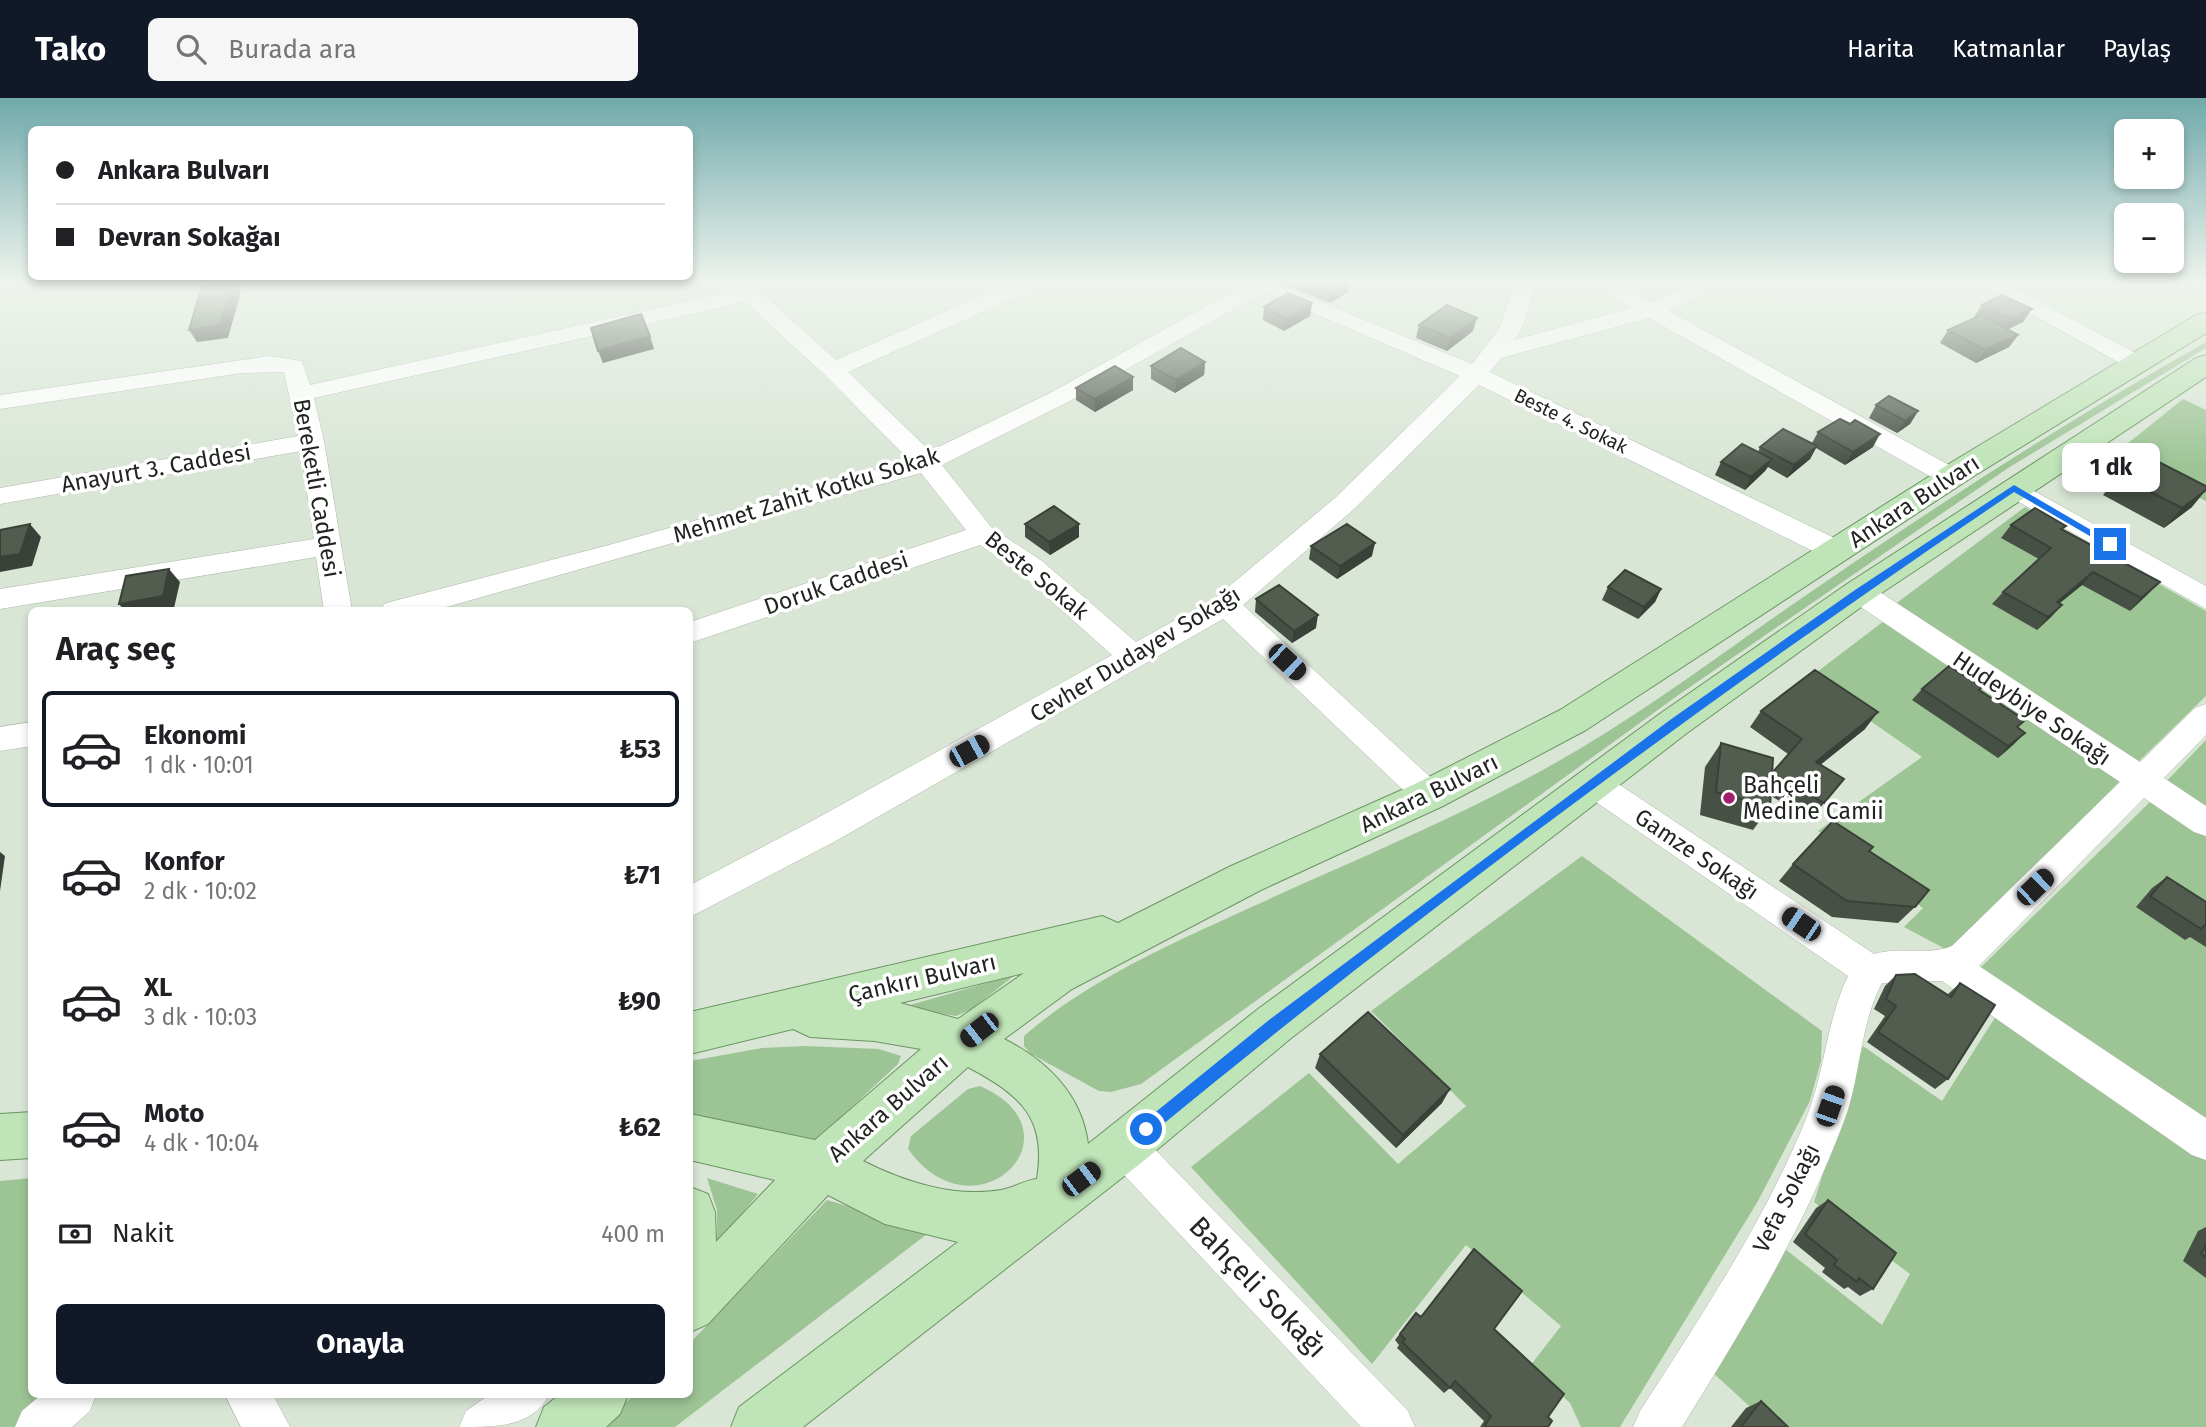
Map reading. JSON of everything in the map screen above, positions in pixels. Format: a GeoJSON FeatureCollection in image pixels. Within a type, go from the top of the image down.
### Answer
{"type":"FeatureCollection","features":[{"type":"Feature","properties":{"kind":"main road","name":"Ankara Bulvarı"},"geometry":{"type":"LineString","coordinates":[[693,1302],[822,1166],[962,1043],[1056,975],[1155,922],[1429,795],[1573,720],[1951,477],[2168,343]]}},
{"type":"Feature","properties":{"kind":"main road","name":"Ankara Bulvarı"},"geometry":{"type":"LineString","coordinates":[[759,1427],[1124,1146],[1274,1024],[1674,723],[1859,592],[2206,364]]}},
{"type":"Feature","properties":{"kind":"main road","name":"Çankırı Bulvarı"},"geometry":{"type":"LineString","coordinates":[[693,1032],[1155,922]]}},
{"type":"Feature","properties":{"kind":"main road"},"geometry":{"type":"LineString","coordinates":[[693,1138],[822,1166],[884,1199],[968,1219],[1004,1214],[1059,1195],[1065,1144],[1053,1106],[1019,1073],[962,1043],[914,1026],[772,1013]]}},
{"type":"Feature","properties":{"kind":"main road"},"geometry":{"type":"LineString","coordinates":[[0,1137],[28,1135]]}},
{"type":"Feature","properties":{"kind":"main road"},"geometry":{"type":"LineString","coordinates":[[564,1427],[598,1398]]}},
{"type":"Feature","properties":{"kind":"street"},"geometry":{"type":"LineString","coordinates":[[302,394],[514,343]]}},
{"type":"Feature","properties":{"kind":"street","name":"Beste Sokak"},"geometry":{"type":"LineString","coordinates":[[803,343],[927,463],[983,534],[1032,568],[1135,658]]}},
{"type":"Feature","properties":{"kind":"street"},"geometry":{"type":"LineString","coordinates":[[833,370],[894,343]]}},
{"type":"Feature","properties":{"kind":"street","name":"Mehmet Zahit Kotku Sokak"},"geometry":{"type":"LineString","coordinates":[[409,607],[609,554],[927,463],[1060,397],[1157,343]]}},
{"type":"Feature","properties":{"kind":"street","name":"Beste 4. Sokak"},"geometry":{"type":"LineString","coordinates":[[1404,343],[1476,374],[1836,551]]}},
{"type":"Feature","properties":{"kind":"street","name":"Cevher Dudayev Sokağı"},"geometry":{"type":"LineString","coordinates":[[693,900],[822,832],[1226,605],[1344,504],[1476,374],[1501,343]]}},
{"type":"Feature","properties":{"kind":"street"},"geometry":{"type":"LineString","coordinates":[[1495,352],[1528,343]]}},
{"type":"Feature","properties":{"kind":"street"},"geometry":{"type":"LineString","coordinates":[[1710,343],[1951,477]]}},
{"type":"Feature","properties":{"kind":"street"},"geometry":{"type":"LineString","coordinates":[[2099,343],[2135,362]]}},
{"type":"Feature","properties":{"kind":"street","name":"Bereketli Caddesi"},"geometry":{"type":"LineString","coordinates":[[0,402],[242,366],[269,363],[294,366],[312,441],[337,607]]}},
{"type":"Feature","properties":{"kind":"street","name":"Anayurt 3. Caddesi"},"geometry":{"type":"LineString","coordinates":[[0,496],[312,441]]}},
{"type":"Feature","properties":{"kind":"street"},"geometry":{"type":"LineString","coordinates":[[2014,488],[2206,599]]}},
{"type":"Feature","properties":{"kind":"street","name":"Doruk Caddesi"},"geometry":{"type":"LineString","coordinates":[[693,632],[983,534]]}},
{"type":"Feature","properties":{"kind":"street"},"geometry":{"type":"LineString","coordinates":[[0,599],[329,546]]}},
{"type":"Feature","properties":{"kind":"street","name":"Hudeybiye Sokağı"},"geometry":{"type":"LineString","coordinates":[[1859,592],[2206,823]]}},
{"type":"Feature","properties":{"kind":"street"},"geometry":{"type":"LineString","coordinates":[[1226,605],[1429,795]]}},
{"type":"Feature","properties":{"kind":"street"},"geometry":{"type":"LineString","coordinates":[[1870,971],[1884,965],[1936,969],[1949,966],[1965,957],[2143,782],[2206,716]]}},
{"type":"Feature","properties":{"kind":"street"},"geometry":{"type":"LineString","coordinates":[[0,738],[28,734]]}},
{"type":"Feature","properties":{"kind":"street","name":"Gamze Sokağı"},"geometry":{"type":"LineString","coordinates":[[1594,784],[1870,971]]}},
{"type":"Feature","properties":{"kind":"street"},"geometry":{"type":"LineString","coordinates":[[1949,966],[2206,1141]]}},
{"type":"Feature","properties":{"kind":"street","name":"Vefa Sokağı"},"geometry":{"type":"LineString","coordinates":[[1656,1427],[1702,1354],[1782,1208],[1824,1123],[1836,1089],[1850,1010],[1870,971]]}},
{"type":"Feature","properties":{"kind":"street","name":"Bahçeli Sokağı"},"geometry":{"type":"LineString","coordinates":[[1124,1146],[1392,1427]]}},
{"type":"Feature","properties":{"kind":"street"},"geometry":{"type":"LineString","coordinates":[[38,1427],[71,1398]]}},
{"type":"Feature","properties":{"kind":"street"},"geometry":{"type":"LineString","coordinates":[[249,1398],[267,1427]]}},
{"type":"Feature","properties":{"kind":"street"},"geometry":{"type":"LineString","coordinates":[[482,1427],[523,1398]]}},
{"type":"Feature","properties":{"kind":"green space"},"geometry":{"type":"Polygon","coordinates":[[[2206,343],[2206,348],[2008,468],[1677,696],[1141,1084],[1111,1092],[1099,1091],[1031,1054],[1024,1046],[1024,1036],[1049,1016],[1130,965],[1457,814],[1581,748],[1915,521],[2108,400],[2206,343]]]}},
{"type":"Feature","properties":{"kind":"green space"},"geometry":{"type":"Polygon","coordinates":[[[2183,399],[2206,410],[2206,501],[2112,456],[2183,399]]]}},
{"type":"Feature","properties":{"kind":"green space"},"geometry":{"type":"Polygon","coordinates":[[[2025,507],[2206,611],[2206,696],[2135,765],[1894,605],[2025,507]]]}},
{"type":"Feature","properties":{"kind":"green space"},"geometry":{"type":"Polygon","coordinates":[[[1888,618],[2123,778],[1951,952],[1904,927],[1923,908],[1818,831],[1922,757],[1809,678],[1888,618]]]}},
{"type":"Feature","properties":{"kind":"green space"},"geometry":{"type":"Polygon","coordinates":[[[2206,740],[2206,813],[2163,785],[2206,740]]]}},
{"type":"Feature","properties":{"kind":"green space"},"geometry":{"type":"Polygon","coordinates":[[[2151,801],[2206,837],[2206,1126],[1976,972],[2151,801]]]}},
{"type":"Feature","properties":{"kind":"green space"},"geometry":{"type":"Polygon","coordinates":[[[1582,856],[1822,1031],[1821,1061],[1810,1101],[1758,1201],[1620,1427],[1581,1427],[1570,1403],[1530,1366],[1561,1326],[1466,1245],[1372,1364],[1191,1167],[1309,1073],[1398,1164],[1466,1106],[1371,1011],[1582,856]]]}},
{"type":"Feature","properties":{"kind":"green space"},"geometry":{"type":"Polygon","coordinates":[[[1015,975],[972,1009],[956,1016],[903,1007],[1015,975]]]}},
{"type":"Feature","properties":{"kind":"green space"},"geometry":{"type":"Polygon","coordinates":[[[1996,1016],[2206,1160],[2206,1427],[1772,1427],[1711,1371],[1785,1249],[1882,1325],[1910,1274],[1814,1202],[1863,1046],[1942,1101],[1996,1016]]]}},
{"type":"Feature","properties":{"kind":"green space"},"geometry":{"type":"Polygon","coordinates":[[[805,1046],[879,1049],[901,1056],[898,1064],[811,1145],[754,1127],[693,1117],[693,1060],[762,1048],[805,1046]]]}},
{"type":"Feature","properties":{"kind":"green space"},"geometry":{"type":"Polygon","coordinates":[[[980,1086],[1010,1106],[1023,1128],[1022,1151],[1009,1170],[989,1183],[963,1185],[935,1175],[908,1149],[911,1136],[968,1089],[980,1086]]]}},
{"type":"Feature","properties":{"kind":"green space"},"geometry":{"type":"Polygon","coordinates":[[[28,1178],[28,1398],[58,1398],[19,1427],[0,1427],[0,1181],[28,1178]]]}},
{"type":"Feature","properties":{"kind":"green space"},"geometry":{"type":"Polygon","coordinates":[[[707,1178],[758,1194],[717,1244],[717,1210],[707,1178]]]}},
{"type":"Feature","properties":{"kind":"green space"},"geometry":{"type":"Polygon","coordinates":[[[827,1200],[931,1231],[675,1427],[599,1427],[631,1398],[693,1398],[693,1340],[827,1200]]]}},
{"type":"Feature","properties":{"kind":"building"},"geometry":{"type":"Polygon","coordinates":[[[596,343],[626,343],[598,351],[596,343]]]}},
{"type":"Feature","properties":{"kind":"building"},"geometry":{"type":"Polygon","coordinates":[[[1972,343],[2000,343],[1985,350],[1972,343]]]}},
{"type":"Feature","properties":{"kind":"building"},"geometry":{"type":"Polygon","coordinates":[[[1181,348],[1205,362],[1176,380],[1151,366],[1181,348]]]}},
{"type":"Feature","properties":{"kind":"building"},"geometry":{"type":"Polygon","coordinates":[[[1115,366],[1133,377],[1095,399],[1076,388],[1115,366]]]}},
{"type":"Feature","properties":{"kind":"building"},"geometry":{"type":"Polygon","coordinates":[[[1889,396],[1918,411],[1905,421],[1876,405],[1889,396]]]}},
{"type":"Feature","properties":{"kind":"building"},"geometry":{"type":"Polygon","coordinates":[[[1840,419],[1850,424],[1855,420],[1880,434],[1853,452],[1818,432],[1840,419]]]}},
{"type":"Feature","properties":{"kind":"building"},"geometry":{"type":"Polygon","coordinates":[[[1783,429],[1817,446],[1794,465],[1760,447],[1783,429]]]}},
{"type":"Feature","properties":{"kind":"building"},"geometry":{"type":"Polygon","coordinates":[[[1742,444],[1772,459],[1751,477],[1721,462],[1742,444]]]}},
{"type":"Feature","properties":{"kind":"building"},"geometry":{"type":"Polygon","coordinates":[[[2147,456],[2206,486],[2206,490],[2182,508],[2119,476],[2147,456]]]}},
{"type":"Feature","properties":{"kind":"building"},"geometry":{"type":"Polygon","coordinates":[[[1054,506],[1079,524],[1049,542],[1025,524],[1054,506]]]}},
{"type":"Feature","properties":{"kind":"building"},"geometry":{"type":"Polygon","coordinates":[[[2035,508],[2066,526],[2061,529],[2160,582],[2141,598],[2093,572],[2057,602],[2062,605],[2048,617],[2003,592],[2051,548],[2011,525],[2035,508]]]}},
{"type":"Feature","properties":{"kind":"building"},"geometry":{"type":"Polygon","coordinates":[[[30,524],[20,554],[0,557],[0,530],[30,524]]]}},
{"type":"Feature","properties":{"kind":"building"},"geometry":{"type":"Polygon","coordinates":[[[1347,524],[1375,543],[1340,566],[1311,546],[1347,524]]]}},
{"type":"Feature","properties":{"kind":"building"},"geometry":{"type":"Polygon","coordinates":[[[169,569],[163,596],[119,604],[126,576],[169,569]]]}},
{"type":"Feature","properties":{"kind":"building"},"geometry":{"type":"Polygon","coordinates":[[[1625,570],[1661,589],[1644,607],[1608,587],[1625,570]]]}},
{"type":"Feature","properties":{"kind":"building"},"geometry":{"type":"Polygon","coordinates":[[[1279,585],[1318,615],[1294,631],[1256,599],[1279,585]]]}},
{"type":"Feature","properties":{"kind":"building"},"geometry":{"type":"Polygon","coordinates":[[[1949,666],[1982,687],[1979,690],[2025,720],[2017,727],[2025,733],[2008,746],[1922,689],[1949,666]]]}},
{"type":"Feature","properties":{"kind":"building"},"geometry":{"type":"Polygon","coordinates":[[[1815,670],[1878,712],[1816,762],[1844,779],[1824,803],[1772,773],[1802,739],[1761,711],[1815,670]]]}},
{"type":"Feature","properties":{"kind":"building"},"geometry":{"type":"Polygon","coordinates":[[[1721,743],[1773,758],[1770,807],[1716,792],[1721,743]]]}},
{"type":"Feature","properties":{"kind":"building"},"geometry":{"type":"Polygon","coordinates":[[[1833,821],[1873,847],[1869,851],[1929,890],[1915,907],[1847,901],[1793,864],[1833,821]]]}},
{"type":"Feature","properties":{"kind":"building"},"geometry":{"type":"Polygon","coordinates":[[[2167,877],[2206,902],[2206,926],[2201,929],[2150,896],[2167,877]]]}},
{"type":"Feature","properties":{"kind":"building"},"geometry":{"type":"Polygon","coordinates":[[[1915,974],[1951,997],[1960,983],[1995,1005],[1948,1079],[1878,1032],[1896,1006],[1886,999],[1896,975],[1915,974]]]}},
{"type":"Feature","properties":{"kind":"building"},"geometry":{"type":"Polygon","coordinates":[[[1368,1012],[1450,1089],[1403,1135],[1320,1054],[1368,1012]]]}},
{"type":"Feature","properties":{"kind":"building"},"geometry":{"type":"Polygon","coordinates":[[[1828,1200],[1896,1253],[1873,1289],[1859,1278],[1857,1282],[1834,1265],[1837,1260],[1805,1234],[1828,1200]]]}},
{"type":"Feature","properties":{"kind":"building"},"geometry":{"type":"Polygon","coordinates":[[[2206,1244],[2206,1257],[2201,1254],[2206,1244]]]}},
{"type":"Feature","properties":{"kind":"building"},"geometry":{"type":"Polygon","coordinates":[[[1474,1249],[1522,1291],[1494,1329],[1564,1394],[1548,1417],[1552,1421],[1548,1427],[1487,1427],[1485,1425],[1491,1416],[1455,1381],[1450,1388],[1402,1342],[1405,1339],[1400,1334],[1416,1313],[1421,1317],[1474,1249]]]}},
{"type":"Feature","properties":{"kind":"building"},"geometry":{"type":"Polygon","coordinates":[[[1761,1401],[1788,1427],[1741,1427],[1761,1401]]]}},
{"type":"Feature","properties":{"kind":"place","name":"Bahçeli Medine Camii"},"geometry":{"type":"Point","coordinates":[1729,798]}},
{"type":"Feature","properties":{"kind":"route"},"geometry":{"type":"LineString","coordinates":[[1146,1129],[1274,1024],[1674,723],[1859,592],[2014,488],[2110,544]]}}]}
